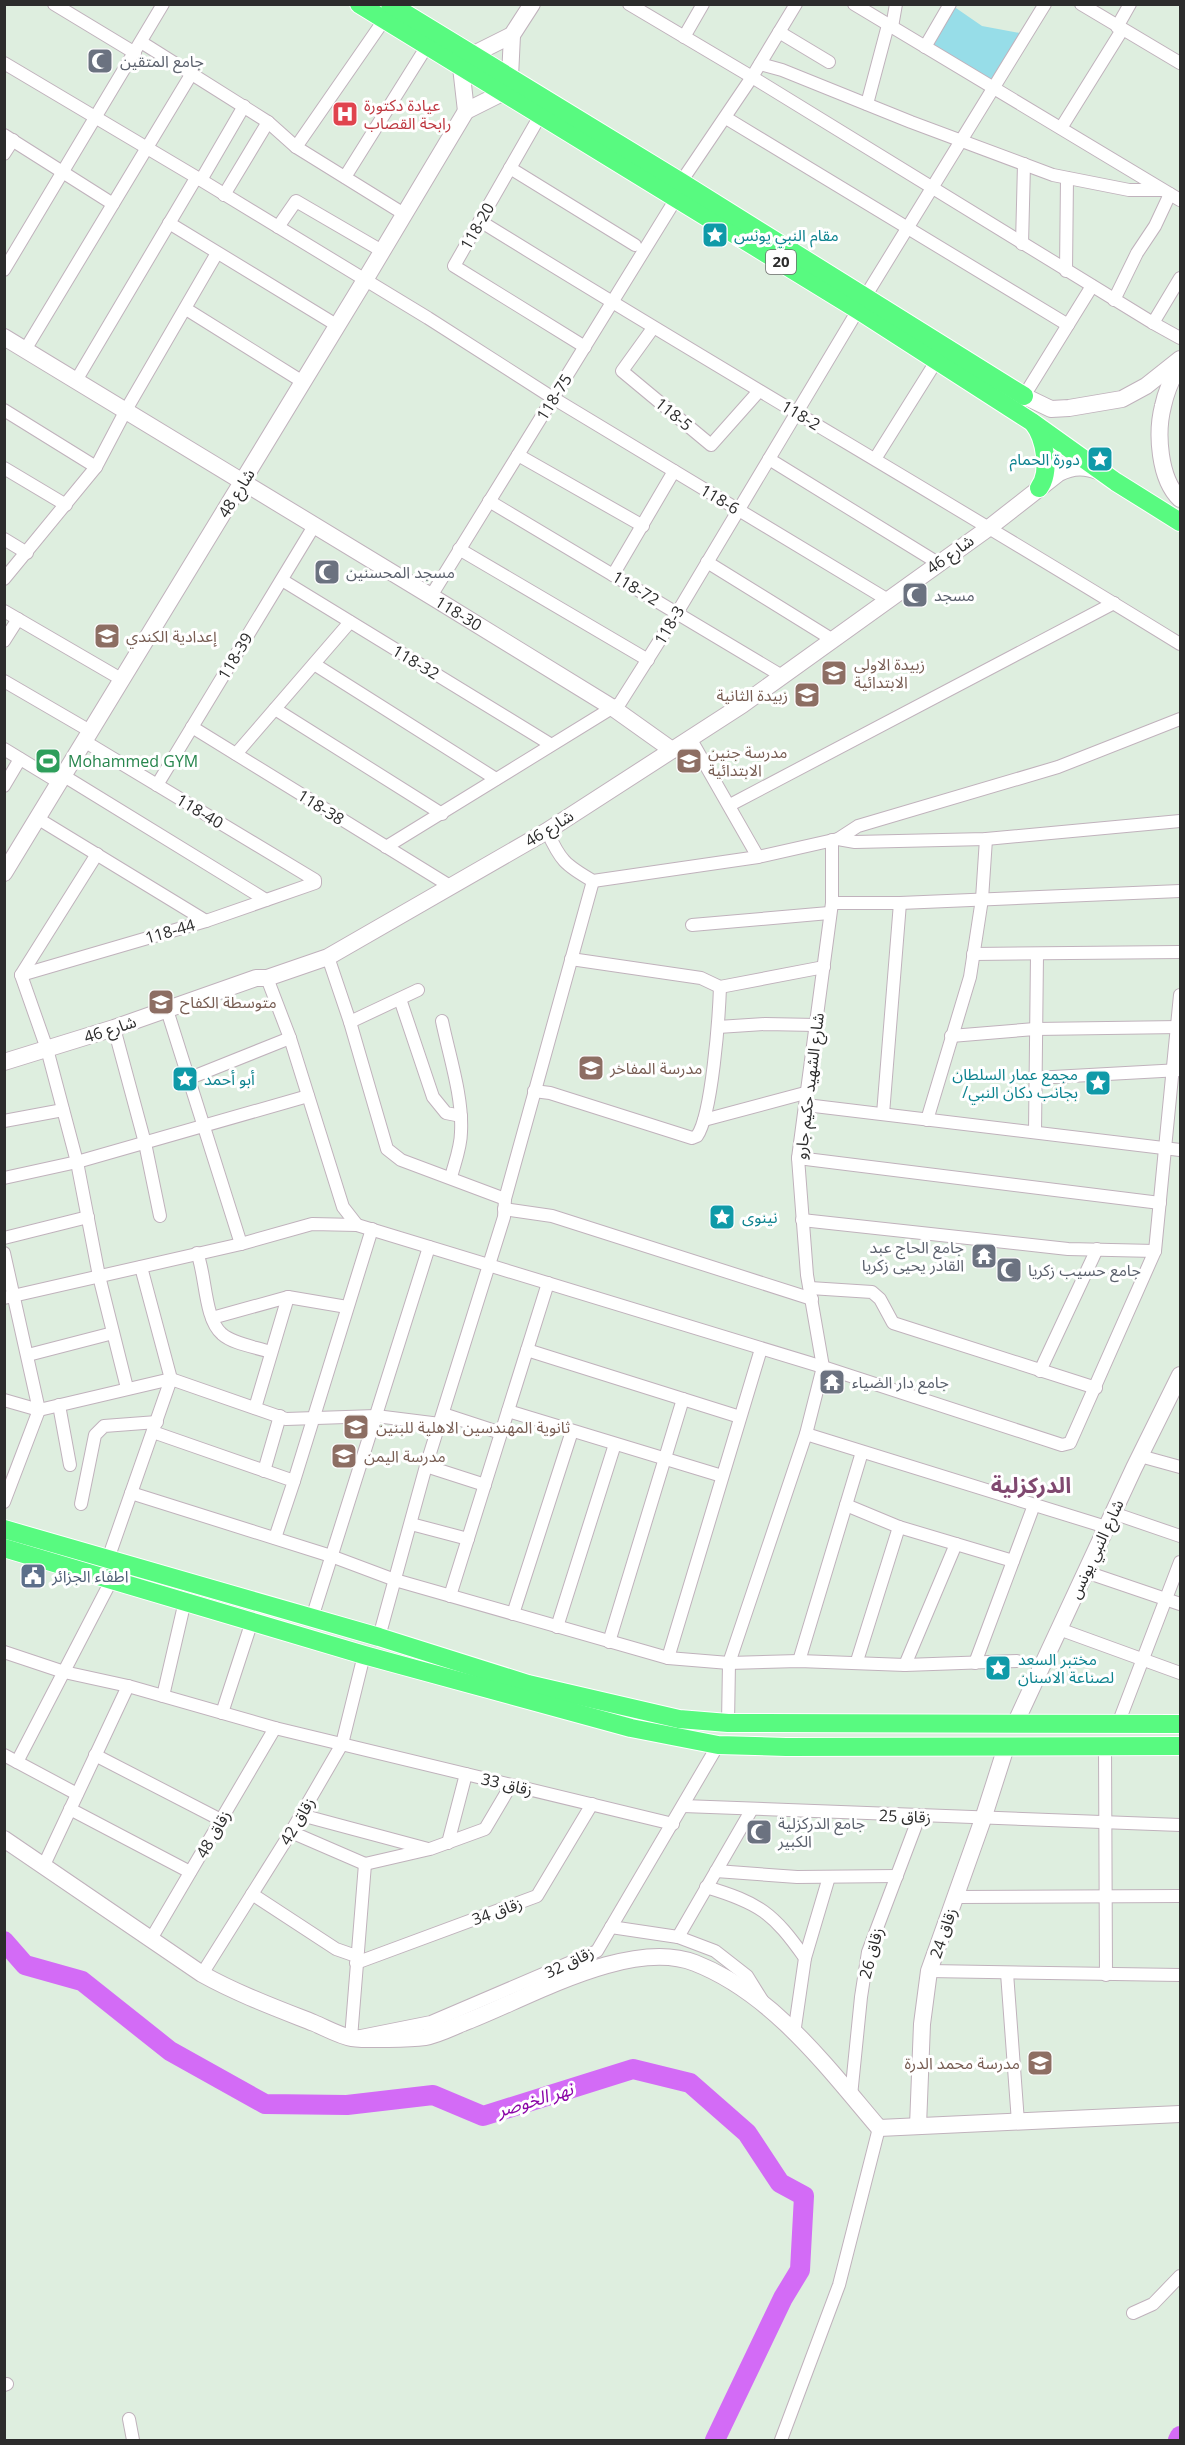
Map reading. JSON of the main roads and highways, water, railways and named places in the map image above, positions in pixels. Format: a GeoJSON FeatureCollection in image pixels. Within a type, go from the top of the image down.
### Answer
{"type":"FeatureCollection","features":[{"type":"Feature","properties":{"kind":"main road"},"geometry":{"type":"LineString","coordinates":[[359,4],[387,12],[466,61]]}},
{"type":"Feature","properties":{"kind":"main road"},"geometry":{"type":"LineString","coordinates":[[387,12],[427,46],[466,61]]}},
{"type":"Feature","properties":{"kind":"main road","name":"20"},"geometry":{"type":"LineString","coordinates":[[466,61],[862,303],[1024,396]]}},
{"type":"Feature","properties":{"kind":"main road","name":"20"},"geometry":{"type":"LineString","coordinates":[[507,85],[542,114],[679,190]]}},
{"type":"Feature","properties":{"kind":"main road","name":"20"},"geometry":{"type":"LineString","coordinates":[[862,303],[937,360],[1032,422],[1116,482],[1180,522]]}},
{"type":"Feature","properties":{"kind":"main road"},"geometry":{"type":"LineString","coordinates":[[1032,422],[1043,442],[1044,476],[1039,488]]}},
{"type":"Feature","properties":{"kind":"main road"},"geometry":{"type":"LineString","coordinates":[[4,1529],[312,1617],[528,1684],[678,1719],[728,1723],[1180,1724]]}},
{"type":"Feature","properties":{"kind":"main road"},"geometry":{"type":"LineString","coordinates":[[4,1548],[364,1655],[631,1728],[718,1745],[786,1748],[1180,1746]]}},
{"type":"Feature","properties":{"kind":"waterway","name":"نهر الخوصر"},"geometry":{"type":"LineString","coordinates":[[4,1941],[25,1965],[82,1981],[170,2051],[265,2104],[347,2105],[433,2095],[483,2116],[633,2069],[690,2083],[747,2133],[780,2183],[804,2196],[800,2270],[783,2298],[715,2440]]}},
{"type":"Feature","properties":{"kind":"waterway","name":"نهر الخوصر"},"geometry":{"type":"LineString","coordinates":[[1178,2440],[1180,2436]]}},
{"type":"Feature","properties":{"kind":"place","name":"جامع المتقين"},"geometry":{"type":"Point","coordinates":[100,61]}},
{"type":"Feature","properties":{"kind":"place","name":"عيادة دكتورة رابحة القصاب"},"geometry":{"type":"Point","coordinates":[345,114]}},
{"type":"Feature","properties":{"kind":"place","name":"مقام النبي يونس"},"geometry":{"type":"Point","coordinates":[715,235]}},
{"type":"Feature","properties":{"kind":"place","name":"دورة الحمام"},"geometry":{"type":"Point","coordinates":[1100,459]}},
{"type":"Feature","properties":{"kind":"place","name":"مسجد المحسنين"},"geometry":{"type":"Point","coordinates":[327,572]}},
{"type":"Feature","properties":{"kind":"place","name":"مسجد"},"geometry":{"type":"Point","coordinates":[915,595]}},
{"type":"Feature","properties":{"kind":"place","name":"إعدادية الكندي"},"geometry":{"type":"Point","coordinates":[107,636]}},
{"type":"Feature","properties":{"kind":"place","name":"زبيدة الاولى الابتدائية"},"geometry":{"type":"Point","coordinates":[834,673]}},
{"type":"Feature","properties":{"kind":"place","name":"زبيدة الثانية"},"geometry":{"type":"Point","coordinates":[807,695]}},
{"type":"Feature","properties":{"kind":"place","name":"Mohammed GYM"},"geometry":{"type":"Point","coordinates":[48,761]}},
{"type":"Feature","properties":{"kind":"place","name":"مدرسة جنين الابتدائية"},"geometry":{"type":"Point","coordinates":[689,761]}},
{"type":"Feature","properties":{"kind":"place","name":"متوسطة الكفاح"},"geometry":{"type":"Point","coordinates":[161,1002]}},
{"type":"Feature","properties":{"kind":"place","name":"مدرسة المفاخر"},"geometry":{"type":"Point","coordinates":[591,1068]}},
{"type":"Feature","properties":{"kind":"place","name":"أبو أحمد"},"geometry":{"type":"Point","coordinates":[185,1079]}},
{"type":"Feature","properties":{"kind":"place","name":"مجمع عمار السلطان /بجانب دكان النبي"},"geometry":{"type":"Point","coordinates":[1098,1083]}},
{"type":"Feature","properties":{"kind":"place","name":"نينوى"},"geometry":{"type":"Point","coordinates":[722,1217]}},
{"type":"Feature","properties":{"kind":"place","name":"جامع الحاج عبد القادر يحيى زكريا"},"geometry":{"type":"Point","coordinates":[984,1256]}},
{"type":"Feature","properties":{"kind":"place","name":"جامع حسيب زكريا"},"geometry":{"type":"Point","coordinates":[1009,1270]}},
{"type":"Feature","properties":{"kind":"place","name":"جامع دار الضياء"},"geometry":{"type":"Point","coordinates":[832,1382]}},
{"type":"Feature","properties":{"kind":"place","name":"ثانوية المهندسين الاهلية للبنين"},"geometry":{"type":"Point","coordinates":[356,1427]}},
{"type":"Feature","properties":{"kind":"place","name":"مدرسة اليمن"},"geometry":{"type":"Point","coordinates":[344,1456]}},
{"type":"Feature","properties":{"kind":"place","name":"اطفاء الجزائر"},"geometry":{"type":"Point","coordinates":[33,1576]}},
{"type":"Feature","properties":{"kind":"place","name":"مختبر السعد لصناعة الاسنان"},"geometry":{"type":"Point","coordinates":[998,1668]}},
{"type":"Feature","properties":{"kind":"place","name":"جامع الدركزلية الكبير"},"geometry":{"type":"Point","coordinates":[759,1832]}},
{"type":"Feature","properties":{"kind":"place","name":"مدرسة محمد الدرة"},"geometry":{"type":"Point","coordinates":[1040,2063]}},
{"type":"Feature","properties":{"kind":"district","name":"الدركزلية"},"geometry":{"type":"Point","coordinates":[1031,1485]}}]}
